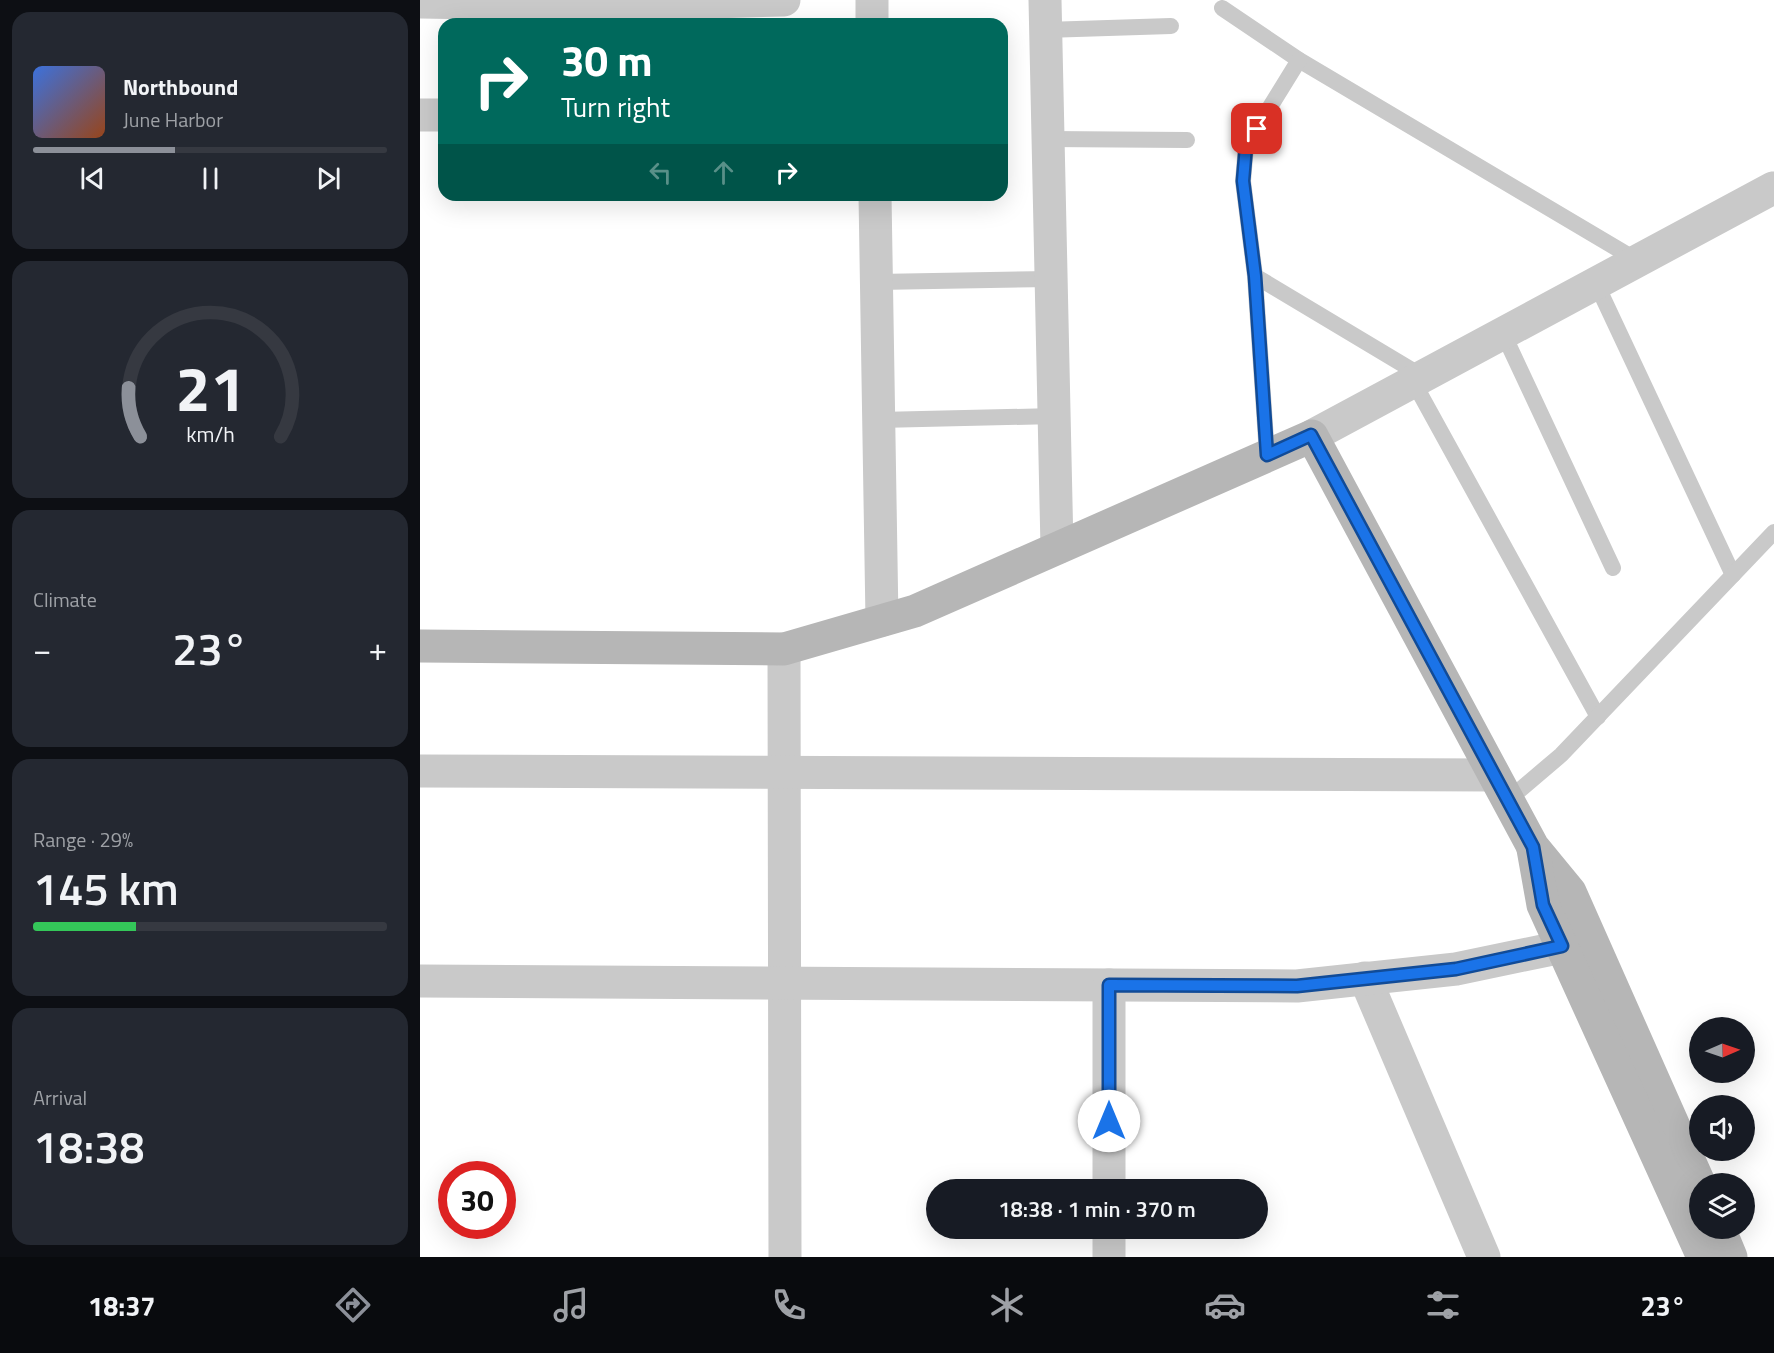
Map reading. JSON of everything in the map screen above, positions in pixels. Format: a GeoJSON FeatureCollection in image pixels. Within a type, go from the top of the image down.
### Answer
{"type":"FeatureCollection","features":[{"type":"Feature","properties":{"kind":"street"},"geometry":{"type":"LineString","coordinates":[[427,2],[784,0]]}},
{"type":"Feature","properties":{"kind":"street"},"geometry":{"type":"LineString","coordinates":[[872,0],[872,18]]}},
{"type":"Feature","properties":{"kind":"street"},"geometry":{"type":"LineString","coordinates":[[1045,15],[1057,548]]}},
{"type":"Feature","properties":{"kind":"street"},"geometry":{"type":"LineString","coordinates":[[420,116],[438,115]]}},
{"type":"Feature","properties":{"kind":"street"},"geometry":{"type":"LineString","coordinates":[[420,646],[784,650],[915,610],[1311,435],[1773,188]]}},
{"type":"Feature","properties":{"kind":"street"},"geometry":{"type":"LineString","coordinates":[[875,201],[882,620]]}},
{"type":"Feature","properties":{"kind":"street"},"geometry":{"type":"LineString","coordinates":[[1311,435],[1533,847],[1570,891],[1575,940],[1703,1257]]}},
{"type":"Feature","properties":{"kind":"street"},"geometry":{"type":"LineString","coordinates":[[784,650],[785,1257]]}},
{"type":"Feature","properties":{"kind":"street"},"geometry":{"type":"LineString","coordinates":[[420,771],[785,773],[1501,788]]}},
{"type":"Feature","properties":{"kind":"street"},"geometry":{"type":"LineString","coordinates":[[420,981],[1297,986],[1456,969],[1575,940]]}},
{"type":"Feature","properties":{"kind":"street"},"geometry":{"type":"LineString","coordinates":[[1575,940],[1694,1173]]}},
{"type":"Feature","properties":{"kind":"street"},"geometry":{"type":"LineString","coordinates":[[1365,978],[1484,1257]]}},
{"type":"Feature","properties":{"kind":"street"},"geometry":{"type":"LineString","coordinates":[[1109,985],[1109,1179]]}},
{"type":"Feature","properties":{"kind":"street"},"geometry":{"type":"LineString","coordinates":[[1109,1239],[1109,1257]]}},
{"type":"Feature","properties":{"kind":"street"},"geometry":{"type":"LineString","coordinates":[[1724,1239],[1731,1257]]}},
{"type":"Feature","properties":{"kind":"lane"},"geometry":{"type":"LineString","coordinates":[[1222,8],[1299,60],[1638,261]]}},
{"type":"Feature","properties":{"kind":"lane"},"geometry":{"type":"LineString","coordinates":[[1045,15],[1171,26]]}},
{"type":"Feature","properties":{"kind":"lane"},"geometry":{"type":"LineString","coordinates":[[1267,455],[1255,276],[1243,181],[1246,146],[1299,60]]}},
{"type":"Feature","properties":{"kind":"lane"},"geometry":{"type":"LineString","coordinates":[[1048,139],[1187,140]]}},
{"type":"Feature","properties":{"kind":"lane"},"geometry":{"type":"LineString","coordinates":[[1255,276],[1417,379],[1598,717]]}},
{"type":"Feature","properties":{"kind":"lane"},"geometry":{"type":"LineString","coordinates":[[877,282],[1051,279]]}},
{"type":"Feature","properties":{"kind":"lane"},"geometry":{"type":"LineString","coordinates":[[1596,283],[1733,575]]}},
{"type":"Feature","properties":{"kind":"lane"},"geometry":{"type":"LineString","coordinates":[[1503,333],[1613,568]]}},
{"type":"Feature","properties":{"kind":"lane"},"geometry":{"type":"LineString","coordinates":[[879,420],[1054,416]]}},
{"type":"Feature","properties":{"kind":"lane"},"geometry":{"type":"LineString","coordinates":[[1501,788],[1562,755],[1774,532]]}},
{"type":"Feature","properties":{"kind":"route"},"geometry":{"type":"LineString","coordinates":[[1109,1121],[1109,985],[1297,986],[1456,969],[1562,946],[1543,905],[1533,847],[1311,435],[1267,455],[1255,276],[1243,181],[1246,146],[1257,129]]}}]}
